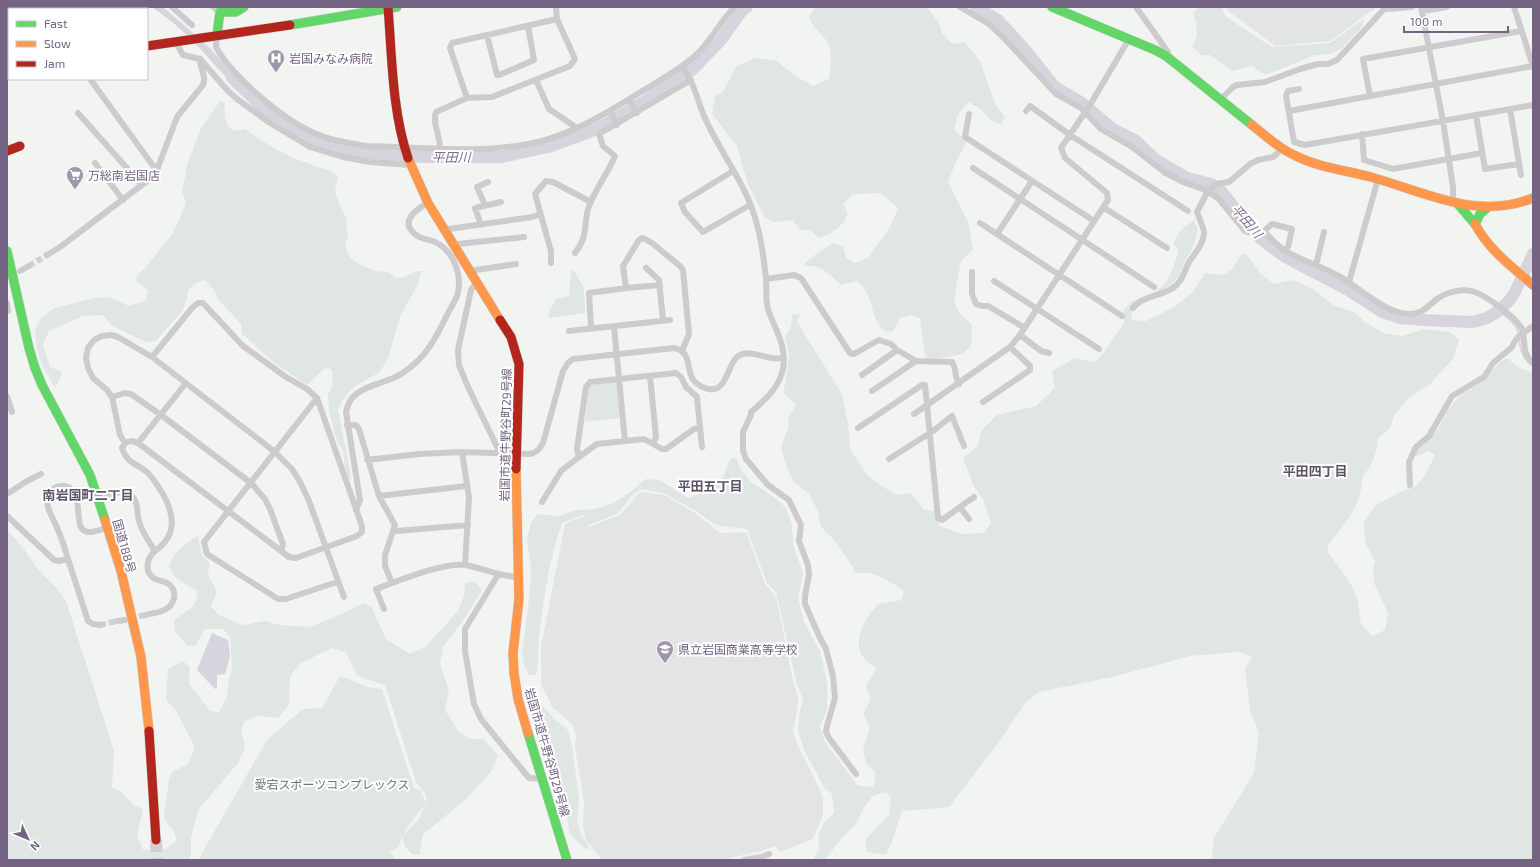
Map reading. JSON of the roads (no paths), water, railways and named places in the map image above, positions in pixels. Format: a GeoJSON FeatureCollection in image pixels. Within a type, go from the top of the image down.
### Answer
{"type":"FeatureCollection","features":[{"type":"Feature","properties":{"kind":"main road"},"geometry":{"type":"LineString","coordinates":[[217,35],[216,10],[236,12],[244,7]]}},
{"type":"Feature","properties":{"kind":"main road"},"geometry":{"type":"LineString","coordinates":[[1052,7],[1166,56],[1290,154],[1306,160],[1378,179],[1454,202],[1487,208],[1523,202],[1533,198]]}},
{"type":"Feature","properties":{"kind":"main road"},"geometry":{"type":"LineString","coordinates":[[148,46],[391,8]]}},
{"type":"Feature","properties":{"kind":"main road","name":"岩国市道牛野谷町29号線"},"geometry":{"type":"LineString","coordinates":[[391,8],[397,110],[404,149],[428,203],[476,283],[511,336],[519,364],[520,382],[516,454],[516,515],[519,599],[513,653],[514,673],[518,699],[568,860]]}},
{"type":"Feature","properties":{"kind":"main road"},"geometry":{"type":"LineString","coordinates":[[7,151],[20,146]]}},
{"type":"Feature","properties":{"kind":"main road"},"geometry":{"type":"LineString","coordinates":[[1454,202],[1475,224],[1485,241],[1496,253],[1531,283]]}},
{"type":"Feature","properties":{"kind":"main road"},"geometry":{"type":"LineString","coordinates":[[1475,224],[1479,213],[1487,208]]}},
{"type":"Feature","properties":{"kind":"main road","name":"国道188号"},"geometry":{"type":"LineString","coordinates":[[7,251],[35,368],[42,385],[90,475],[121,571],[141,657],[150,741],[156,840]]}},
{"type":"Feature","properties":{"kind":"street"},"geometry":{"type":"LineString","coordinates":[[172,7],[192,25]]}},
{"type":"Feature","properties":{"kind":"street"},"geometry":{"type":"LineString","coordinates":[[440,148],[440,142],[434,119],[436,112],[467,98],[492,98],[570,66],[575,59],[557,19],[556,7]]}},
{"type":"Feature","properties":{"kind":"street"},"geometry":{"type":"LineString","coordinates":[[217,35],[216,47],[218,52],[236,73],[261,97],[298,125],[312,133],[350,144],[366,146],[404,149],[499,149],[538,142],[577,128],[630,101],[684,68],[711,38],[728,14],[735,7]]}},
{"type":"Feature","properties":{"kind":"street"},"geometry":{"type":"LineString","coordinates":[[960,7],[989,24],[1008,42],[1056,94],[1075,105],[1088,109],[1101,129],[1132,147],[1164,172],[1183,182],[1209,190],[1225,205],[1245,231],[1251,233],[1263,232],[1272,224],[1292,229],[1288,247],[1284,250]]}},
{"type":"Feature","properties":{"kind":"street"},"geometry":{"type":"LineString","coordinates":[[1136,7],[1168,52],[1166,56]]}},
{"type":"Feature","properties":{"kind":"street"},"geometry":{"type":"LineString","coordinates":[[1221,99],[1237,84],[1265,82],[1300,69],[1318,64],[1328,64],[1337,60],[1385,8],[1412,7]]}},
{"type":"Feature","properties":{"kind":"street"},"geometry":{"type":"LineString","coordinates":[[1447,7],[1422,9],[1435,85],[1443,121],[1454,202]]}},
{"type":"Feature","properties":{"kind":"street"},"geometry":{"type":"LineString","coordinates":[[1289,111],[1533,66],[1514,7]]}},
{"type":"Feature","properties":{"kind":"street"},"geometry":{"type":"LineString","coordinates":[[467,98],[450,48],[452,43],[557,19]]}},
{"type":"Feature","properties":{"kind":"street"},"geometry":{"type":"LineString","coordinates":[[487,35],[496,75],[499,75],[534,60],[528,26]]}},
{"type":"Feature","properties":{"kind":"street"},"geometry":{"type":"LineString","coordinates":[[1370,96],[1363,59],[1521,31]]}},
{"type":"Feature","properties":{"kind":"street"},"geometry":{"type":"LineString","coordinates":[[914,414],[1010,347],[1025,328],[1108,200],[1107,193],[1065,158],[1062,148],[1088,109],[1129,39]]}},
{"type":"Feature","properties":{"kind":"street"},"geometry":{"type":"LineString","coordinates":[[179,41],[182,55],[200,59],[228,92],[270,123],[310,147],[343,157],[370,162],[410,165]]}},
{"type":"Feature","properties":{"kind":"street"},"geometry":{"type":"LineString","coordinates":[[47,255],[60,247],[155,175],[177,117],[203,85],[205,79],[200,59]]}},
{"type":"Feature","properties":{"kind":"street"},"geometry":{"type":"LineString","coordinates":[[684,68],[695,90],[704,115],[750,205],[757,223],[764,255],[768,308],[781,340],[784,358],[782,371],[775,387],[769,396],[750,412],[751,415],[743,432],[743,451],[746,460],[768,485],[789,500],[801,525],[799,541],[808,565],[809,576],[805,604],[826,649],[834,683],[835,698],[826,732],[856,774]]}},
{"type":"Feature","properties":{"kind":"street"},"geometry":{"type":"LineString","coordinates":[[575,253],[582,242],[591,202],[615,156],[603,146],[599,134],[690,79]]}},
{"type":"Feature","properties":{"kind":"street"},"geometry":{"type":"LineString","coordinates":[[91,80],[154,167],[158,170]]}},
{"type":"Feature","properties":{"kind":"street"},"geometry":{"type":"LineString","coordinates":[[536,80],[549,109],[577,128]]}},
{"type":"Feature","properties":{"kind":"street"},"geometry":{"type":"LineString","coordinates":[[1300,88],[1288,91],[1286,96],[1294,142],[1305,145],[1533,105]]}},
{"type":"Feature","properties":{"kind":"street"},"geometry":{"type":"LineString","coordinates":[[630,101],[636,112]]}},
{"type":"Feature","properties":{"kind":"street"},"geometry":{"type":"LineString","coordinates":[[1026,111],[1030,106],[1070,135],[1188,211]]}},
{"type":"Feature","properties":{"kind":"street"},"geometry":{"type":"LineString","coordinates":[[1510,109],[1521,175]]}},
{"type":"Feature","properties":{"kind":"street"},"geometry":{"type":"LineString","coordinates":[[611,112],[617,124]]}},
{"type":"Feature","properties":{"kind":"street"},"geometry":{"type":"LineString","coordinates":[[78,113],[142,185]]}},
{"type":"Feature","properties":{"kind":"street"},"geometry":{"type":"LineString","coordinates":[[969,114],[965,137],[1094,221]]}},
{"type":"Feature","properties":{"kind":"street"},"geometry":{"type":"LineString","coordinates":[[1476,115],[1485,169],[1519,164]]}},
{"type":"Feature","properties":{"kind":"street"},"geometry":{"type":"LineString","coordinates":[[1362,134],[1364,160],[1393,169],[1482,153]]}},
{"type":"Feature","properties":{"kind":"street"},"geometry":{"type":"LineString","coordinates":[[1133,308],[1141,301],[1172,288],[1184,277],[1189,263],[1200,247],[1203,239],[1204,231],[1197,212],[1209,190],[1217,184],[1229,182],[1250,164],[1258,160],[1273,157],[1282,149]]}},
{"type":"Feature","properties":{"kind":"street"},"geometry":{"type":"LineString","coordinates":[[95,163],[123,200]]}},
{"type":"Feature","properties":{"kind":"street"},"geometry":{"type":"LineString","coordinates":[[973,168],[1154,287]]}},
{"type":"Feature","properties":{"kind":"street"},"geometry":{"type":"LineString","coordinates":[[733,171],[681,203],[685,212],[703,232],[750,205]]}},
{"type":"Feature","properties":{"kind":"street"},"geometry":{"type":"LineString","coordinates":[[1349,282],[1378,179]]}},
{"type":"Feature","properties":{"kind":"street"},"geometry":{"type":"LineString","coordinates":[[551,262],[551,251],[535,194],[546,181],[553,182],[591,202]]}},
{"type":"Feature","properties":{"kind":"street"},"geometry":{"type":"LineString","coordinates":[[997,234],[1032,181]]}},
{"type":"Feature","properties":{"kind":"street"},"geometry":{"type":"LineString","coordinates":[[485,205],[477,187],[488,182]]}},
{"type":"Feature","properties":{"kind":"street"},"geometry":{"type":"LineString","coordinates":[[481,225],[475,208],[501,202]]}},
{"type":"Feature","properties":{"kind":"street"},"geometry":{"type":"LineString","coordinates":[[356,510],[360,500],[346,412],[350,401],[371,386],[402,374],[427,351],[433,343],[457,296],[459,278],[454,261],[448,252],[438,243],[415,235],[409,224],[413,213],[428,203]]}},
{"type":"Feature","properties":{"kind":"street"},"geometry":{"type":"LineString","coordinates":[[1103,207],[1167,248]]}},
{"type":"Feature","properties":{"kind":"street"},"geometry":{"type":"LineString","coordinates":[[445,231],[449,229],[532,217],[540,214]]}},
{"type":"Feature","properties":{"kind":"street"},"geometry":{"type":"LineString","coordinates":[[980,223],[1122,316]]}},
{"type":"Feature","properties":{"kind":"street"},"geometry":{"type":"LineString","coordinates":[[1263,232],[1284,250],[1349,282],[1371,299],[1399,312],[1411,314],[1424,310],[1444,295],[1465,290],[1480,294],[1506,312],[1518,323],[1523,333],[1524,348],[1528,357],[1533,363]]}},
{"type":"Feature","properties":{"kind":"street"},"geometry":{"type":"LineString","coordinates":[[1316,265],[1324,232]]}},
{"type":"Feature","properties":{"kind":"street"},"geometry":{"type":"LineString","coordinates":[[454,246],[458,244],[524,237]]}},
{"type":"Feature","properties":{"kind":"street"},"geometry":{"type":"LineString","coordinates":[[626,288],[623,266],[639,240],[643,238],[652,243],[680,266],[683,270],[689,334],[682,351]]}},
{"type":"Feature","properties":{"kind":"street"},"geometry":{"type":"LineString","coordinates":[[470,273],[476,270],[516,264]]}},
{"type":"Feature","properties":{"kind":"street"},"geometry":{"type":"LineString","coordinates":[[20,271],[29,266]]}},
{"type":"Feature","properties":{"kind":"street"},"geometry":{"type":"LineString","coordinates":[[569,331],[667,320],[659,280],[646,268]]}},
{"type":"Feature","properties":{"kind":"street"},"geometry":{"type":"LineString","coordinates":[[972,272],[972,294],[976,304],[988,306],[1025,328]]}},
{"type":"Feature","properties":{"kind":"street"},"geometry":{"type":"LineString","coordinates":[[766,279],[794,274],[801,278],[850,353],[854,354],[879,340],[891,344],[897,350],[916,361],[952,362],[955,367],[956,380],[959,384]]}},
{"type":"Feature","properties":{"kind":"street"},"geometry":{"type":"LineString","coordinates":[[994,281],[1100,350]]}},
{"type":"Feature","properties":{"kind":"street"},"geometry":{"type":"LineString","coordinates":[[476,283],[471,290],[458,350],[459,365],[500,454]]}},
{"type":"Feature","properties":{"kind":"street"},"geometry":{"type":"LineString","coordinates":[[592,328],[588,293],[660,285]]}},
{"type":"Feature","properties":{"kind":"street"},"geometry":{"type":"LineString","coordinates":[[7,303],[8,311]]}},
{"type":"Feature","properties":{"kind":"street"},"geometry":{"type":"LineString","coordinates":[[124,443],[132,441],[138,443],[288,557],[296,558],[358,536],[362,532],[362,526],[317,398],[307,389],[286,377],[243,346],[203,303],[198,303],[192,308],[152,357]]}},
{"type":"Feature","properties":{"kind":"street"},"geometry":{"type":"LineString","coordinates":[[1410,485],[1409,462],[1416,448],[1428,436],[1452,396],[1484,377],[1494,363],[1511,348],[1515,341],[1533,326]]}},
{"type":"Feature","properties":{"kind":"street"},"geometry":{"type":"LineString","coordinates":[[614,327],[625,441]]}},
{"type":"Feature","properties":{"kind":"street"},"geometry":{"type":"LineString","coordinates":[[146,615],[168,608],[174,597],[174,591],[170,585],[155,578],[149,573],[147,567],[148,560],[168,538],[172,528],[173,519],[168,502],[154,480],[148,473],[128,460],[122,448],[124,443],[120,435],[112,397],[93,378],[88,368],[86,358],[88,348],[94,340],[102,336],[111,335],[118,337],[152,357],[275,452],[292,469],[309,501],[344,598]]}},
{"type":"Feature","properties":{"kind":"street"},"geometry":{"type":"LineString","coordinates":[[1020,335],[1041,351],[1049,353]]}},
{"type":"Feature","properties":{"kind":"street"},"geometry":{"type":"LineString","coordinates":[[983,402],[1030,370],[1030,366],[1010,347]]}},
{"type":"Feature","properties":{"kind":"street"},"geometry":{"type":"LineString","coordinates":[[367,460],[419,454],[462,452],[529,454],[539,450],[543,443],[563,371],[568,363],[573,359],[674,348],[682,351],[686,355],[692,380],[706,389],[717,387],[725,382],[731,365],[740,355],[753,354],[772,358],[784,358]]}},
{"type":"Feature","properties":{"kind":"street"},"geometry":{"type":"LineString","coordinates":[[862,375],[897,350]]}},
{"type":"Feature","properties":{"kind":"street"},"geometry":{"type":"LineString","coordinates":[[872,391],[916,361]]}},
{"type":"Feature","properties":{"kind":"street"},"geometry":{"type":"LineString","coordinates":[[579,457],[577,449],[586,387],[590,382],[676,372],[681,377],[686,388],[697,396],[702,447]]}},
{"type":"Feature","properties":{"kind":"street"},"geometry":{"type":"LineString","coordinates":[[650,376],[656,437],[653,444]]}},
{"type":"Feature","properties":{"kind":"street"},"geometry":{"type":"LineString","coordinates":[[138,443],[186,383]]}},
{"type":"Feature","properties":{"kind":"street"},"geometry":{"type":"LineString","coordinates":[[858,428],[922,385],[925,385],[938,518],[942,520],[974,497]]}},
{"type":"Feature","properties":{"kind":"street"},"geometry":{"type":"LineString","coordinates":[[112,397],[126,393],[132,394],[161,414],[251,484],[265,499],[270,509],[283,544],[281,551]]}},
{"type":"Feature","properties":{"kind":"street"},"geometry":{"type":"LineString","coordinates":[[7,396],[12,412]]}},
{"type":"Feature","properties":{"kind":"street"},"geometry":{"type":"LineString","coordinates":[[317,398],[204,542],[207,554],[278,599],[286,599],[337,582]]}},
{"type":"Feature","properties":{"kind":"street"},"geometry":{"type":"LineString","coordinates":[[889,459],[952,416],[964,446]]}},
{"type":"Feature","properties":{"kind":"street"},"geometry":{"type":"LineString","coordinates":[[347,425],[356,425],[358,429],[379,496],[395,524],[386,555],[385,566],[392,583]]}},
{"type":"Feature","properties":{"kind":"street"},"geometry":{"type":"LineString","coordinates":[[542,502],[561,471],[597,444],[644,439],[662,449],[666,449],[694,429],[700,428]]}},
{"type":"Feature","properties":{"kind":"street"},"geometry":{"type":"LineString","coordinates":[[462,452],[468,497],[468,525],[465,565]]}},
{"type":"Feature","properties":{"kind":"street"},"geometry":{"type":"LineString","coordinates":[[7,494],[26,481],[41,474]]}},
{"type":"Feature","properties":{"kind":"street"},"geometry":{"type":"LineString","coordinates":[[100,625],[93,624],[88,621],[59,530],[47,506],[46,499],[49,492],[56,487],[62,486],[68,487],[75,493],[78,499],[79,523],[85,532],[108,528]]}},
{"type":"Feature","properties":{"kind":"street"},"geometry":{"type":"LineString","coordinates":[[379,496],[466,486]]}},
{"type":"Feature","properties":{"kind":"street"},"geometry":{"type":"LineString","coordinates":[[98,499],[122,492],[129,494],[134,498],[142,530],[155,551]]}},
{"type":"Feature","properties":{"kind":"street"},"geometry":{"type":"LineString","coordinates":[[960,507],[969,519]]}},
{"type":"Feature","properties":{"kind":"street"},"geometry":{"type":"LineString","coordinates":[[7,516],[54,560],[59,561],[68,559]]}},
{"type":"Feature","properties":{"kind":"street"},"geometry":{"type":"LineString","coordinates":[[394,530],[468,525]]}},
{"type":"Feature","properties":{"kind":"street"},"geometry":{"type":"LineString","coordinates":[[384,609],[376,589],[443,567],[465,565],[498,575],[519,577]]}},
{"type":"Feature","properties":{"kind":"street"},"geometry":{"type":"LineString","coordinates":[[498,575],[465,629],[465,651],[474,704],[482,719],[529,778],[544,779]]}},
{"type":"Feature","properties":{"kind":"street"},"geometry":{"type":"LineString","coordinates":[[117,621],[125,620]]}},
{"type":"Feature","properties":{"kind":"street"},"geometry":{"type":"LineString","coordinates":[[744,860],[762,858],[769,854]]}},
{"type":"Feature","properties":{"kind":"waterway","name":"平田川"},"geometry":{"type":"LineString","coordinates":[[232,78],[260,105],[282,123],[304,137],[340,148],[390,156],[501,157],[548,147],[587,133],[606,124],[643,102],[692,70],[721,40],[741,12],[747,7]]}},
{"type":"Feature","properties":{"kind":"waterway","name":"平田川"},"geometry":{"type":"LineString","coordinates":[[976,7],[998,20],[1022,46],[1055,87],[1082,103],[1113,129],[1135,140],[1156,160],[1187,178],[1212,184],[1221,191],[1258,236],[1271,247],[1287,258],[1348,290],[1382,312],[1400,318],[1424,320],[1473,322],[1487,318],[1497,312],[1509,301],[1515,292],[1533,254]]}},
{"type":"Feature","properties":{"kind":"waterway"},"geometry":{"type":"LineString","coordinates":[[1497,312],[1511,320],[1519,334]]}},
{"type":"Feature","properties":{"kind":"waterway"},"geometry":{"type":"LineString","coordinates":[[1519,338],[1520,347],[1523,354],[1527,361],[1533,366]]}},
{"type":"Feature","properties":{"kind":"tunnel"},"geometry":{"type":"LineString","coordinates":[[29,266],[47,255]]}},
{"type":"Feature","properties":{"kind":"tunnel"},"geometry":{"type":"LineString","coordinates":[[130,618],[146,615]]}},
{"type":"Feature","properties":{"kind":"tunnel"},"geometry":{"type":"LineString","coordinates":[[100,625],[117,621]]}},
{"type":"Feature","properties":{"kind":"tunnel"},"geometry":{"type":"LineString","coordinates":[[156,840],[157,860]]}},
{"type":"Feature","properties":{"kind":"place","name":"岩国みなみ病院"},"geometry":{"type":"Point","coordinates":[276,73]}},
{"type":"Feature","properties":{"kind":"place","name":"万総南岩国店"},"geometry":{"type":"Point","coordinates":[75,190]}},
{"type":"Feature","properties":{"kind":"place","name":"県立岩国商業高等学校"},"geometry":{"type":"Point","coordinates":[665,664]}},
{"type":"Feature","properties":{"kind":"district","name":"平田四丁目"},"geometry":{"type":"Point","coordinates":[1315,471]}},
{"type":"Feature","properties":{"kind":"district","name":"平田五丁目"},"geometry":{"type":"Point","coordinates":[710,486]}},
{"type":"Feature","properties":{"kind":"district","name":"南岩国町二丁目"},"geometry":{"type":"Point","coordinates":[88,495]}},
{"type":"Feature","properties":{"kind":"park label","name":"愛宕スポーツコンプレックス"},"geometry":{"type":"Point","coordinates":[332,784]}}]}
